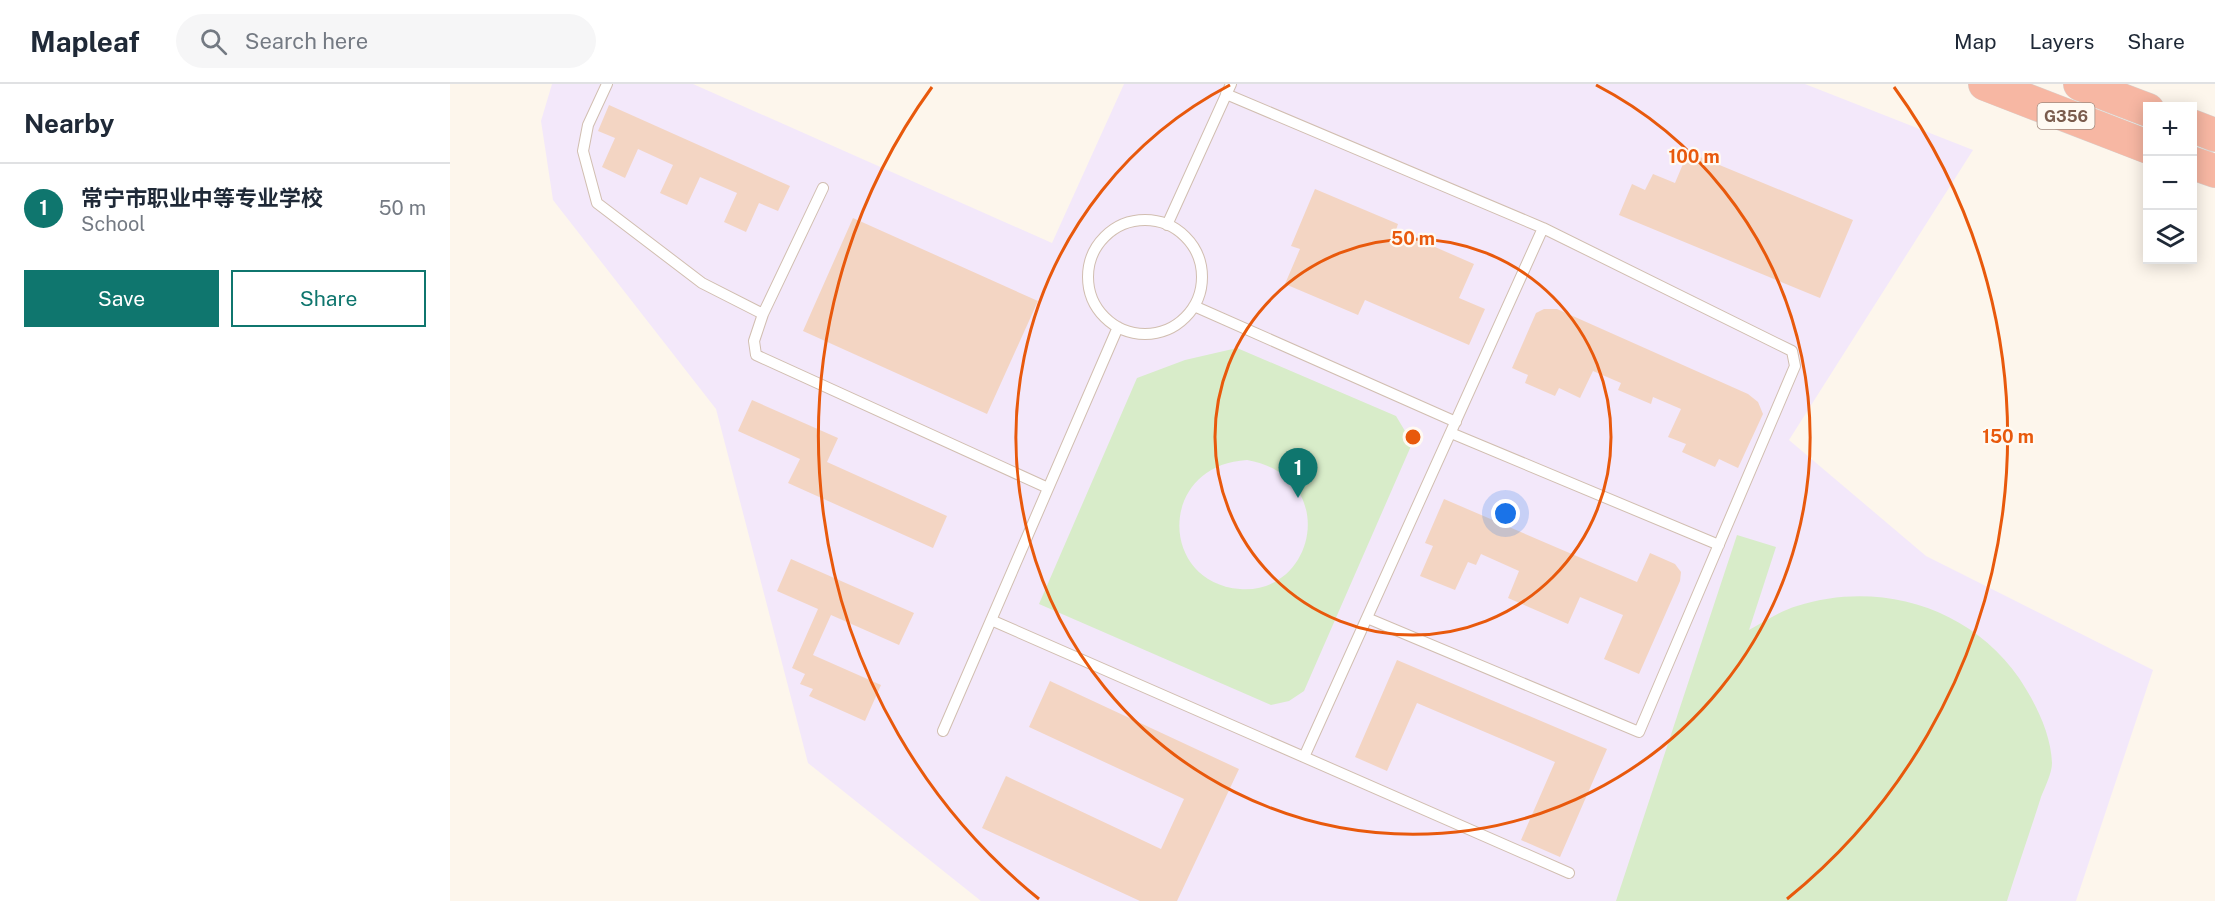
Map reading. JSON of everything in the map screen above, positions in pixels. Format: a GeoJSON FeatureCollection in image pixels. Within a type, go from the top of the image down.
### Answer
{"type":"FeatureCollection","features":[{"type":"Feature","properties":{"kind":"highway","name":"G356"},"geometry":{"type":"LineString","coordinates":[[1985,84],[2143,145]]}},
{"type":"Feature","properties":{"kind":"highway","name":"G356"},"geometry":{"type":"LineString","coordinates":[[2080,84],[2143,108]]}},
{"type":"Feature","properties":{"kind":"highway"},"geometry":{"type":"LineString","coordinates":[[2197,128],[2215,135]]}},
{"type":"Feature","properties":{"kind":"highway"},"geometry":{"type":"LineString","coordinates":[[2197,164],[2215,171]]}},
{"type":"Feature","properties":{"kind":"lane"},"geometry":{"type":"LineString","coordinates":[[608,84],[588,125],[583,151],[597,203],[702,283],[764,314]]}},
{"type":"Feature","properties":{"kind":"lane"},"geometry":{"type":"LineString","coordinates":[[1167,225],[1228,89],[1543,228],[1791,351],[1795,366],[1640,732],[1367,618]]}},
{"type":"Feature","properties":{"kind":"lane"},"geometry":{"type":"LineString","coordinates":[[823,188],[764,314],[754,341],[756,355],[1048,488]]}},
{"type":"Feature","properties":{"kind":"lane"},"geometry":{"type":"LineString","coordinates":[[1146,220],[1167,225],[1180,232],[1197,254],[1202,280],[1200,294],[1184,319],[1171,328],[1156,333],[1140,334],[1124,331],[1110,323],[1098,311],[1091,298],[1087,282],[1088,266],[1093,251],[1112,230],[1125,223],[1146,220]]}},
{"type":"Feature","properties":{"kind":"lane"},"geometry":{"type":"LineString","coordinates":[[1304,757],[1543,228]]}},
{"type":"Feature","properties":{"kind":"lane"},"geometry":{"type":"LineString","coordinates":[[1194,306],[1456,422]]}},
{"type":"Feature","properties":{"kind":"lane"},"geometry":{"type":"LineString","coordinates":[[943,731],[1118,327]]}},
{"type":"Feature","properties":{"kind":"lane"},"geometry":{"type":"LineString","coordinates":[[1451,433],[1719,545]]}},
{"type":"Feature","properties":{"kind":"lane"},"geometry":{"type":"LineString","coordinates":[[991,620],[1569,873]]}},
{"type":"Feature","properties":{"kind":"shaded area"},"geometry":{"type":"Polygon","coordinates":[[[552,84],[693,84],[1052,243],[1124,84],[1805,84],[1973,150],[1789,440],[1926,556],[2153,670],[2076,901],[981,901],[808,763],[716,409],[553,200],[541,121],[552,84]]]}},
{"type":"Feature","properties":{"kind":"green space"},"geometry":{"type":"Polygon","coordinates":[[[1237,348],[1396,416],[1411,446],[1304,691],[1289,701],[1271,705],[1039,604],[1137,378],[1185,360],[1237,348]],[[1247,460],[1218,467],[1197,481],[1184,501],[1179,524],[1183,546],[1194,567],[1213,582],[1240,589],[1266,586],[1286,574],[1300,555],[1307,533],[1306,510],[1296,488],[1277,471],[1247,460]]]}},
{"type":"Feature","properties":{"kind":"green space"},"geometry":{"type":"Polygon","coordinates":[[[1737,535],[1776,547],[1749,630],[1791,608],[1828,599],[1859,596],[1890,599],[1920,606],[1949,617],[1975,633],[1999,653],[2019,678],[2041,718],[2049,740],[2052,763],[2050,776],[2007,901],[1616,901],[1737,535]]]}},
{"type":"Feature","properties":{"kind":"building"},"geometry":{"type":"Polygon","coordinates":[[[609,105],[790,186],[778,211],[759,203],[746,232],[724,222],[737,193],[700,177],[687,205],[660,193],[673,165],[638,149],[625,178],[602,167],[615,138],[598,131],[609,105]]]}},
{"type":"Feature","properties":{"kind":"building"},"geometry":{"type":"Polygon","coordinates":[[[1688,152],[1853,220],[1820,298],[1619,215],[1632,184],[1645,190],[1653,174],[1675,183],[1688,152]]]}},
{"type":"Feature","properties":{"kind":"building"},"geometry":{"type":"Polygon","coordinates":[[[1315,189],[1398,224],[1396,230],[1474,264],[1459,298],[1485,309],[1469,345],[1365,300],[1358,315],[1285,284],[1300,249],[1291,246],[1315,189]]]}},
{"type":"Feature","properties":{"kind":"building"},"geometry":{"type":"Polygon","coordinates":[[[853,218],[1038,301],[987,414],[803,331],[853,218]]]}},
{"type":"Feature","properties":{"kind":"building"},"geometry":{"type":"Polygon","coordinates":[[[1544,309],[1557,309],[1748,394],[1758,402],[1763,414],[1738,468],[1719,459],[1715,467],[1682,452],[1686,444],[1668,437],[1681,409],[1653,397],[1651,404],[1618,390],[1621,383],[1593,371],[1580,398],[1559,388],[1555,396],[1525,383],[1528,375],[1512,368],[1536,313],[1544,309]]]}},
{"type":"Feature","properties":{"kind":"building"},"geometry":{"type":"Polygon","coordinates":[[[752,400],[838,438],[827,462],[947,516],[933,548],[788,483],[800,459],[738,431],[752,400]]]}},
{"type":"Feature","properties":{"kind":"building"},"geometry":{"type":"Polygon","coordinates":[[[1444,499],[1637,582],[1650,553],[1675,564],[1681,572],[1680,581],[1639,674],[1604,659],[1623,615],[1580,597],[1568,624],[1508,598],[1519,571],[1481,554],[1476,565],[1468,562],[1455,590],[1420,576],[1433,546],[1425,543],[1444,499]]]}},
{"type":"Feature","properties":{"kind":"building"},"geometry":{"type":"Polygon","coordinates":[[[791,559],[914,613],[899,645],[831,615],[813,655],[881,685],[865,721],[809,696],[813,689],[800,684],[805,674],[792,668],[818,609],[777,591],[791,559]]]}},
{"type":"Feature","properties":{"kind":"building"},"geometry":{"type":"Polygon","coordinates":[[[1397,660],[1607,749],[1560,857],[1521,840],[1555,762],[1417,703],[1387,771],[1355,757],[1397,660]]]}},
{"type":"Feature","properties":{"kind":"building"},"geometry":{"type":"Polygon","coordinates":[[[1050,681],[1239,769],[1177,901],[1140,901],[982,828],[1006,776],[1161,849],[1184,799],[1029,727],[1050,681]]]}},
{"type":"Feature","properties":{"kind":"place","name":"常宁市职业中等专业学校"},"geometry":{"type":"Point","coordinates":[1298,498]}}]}
